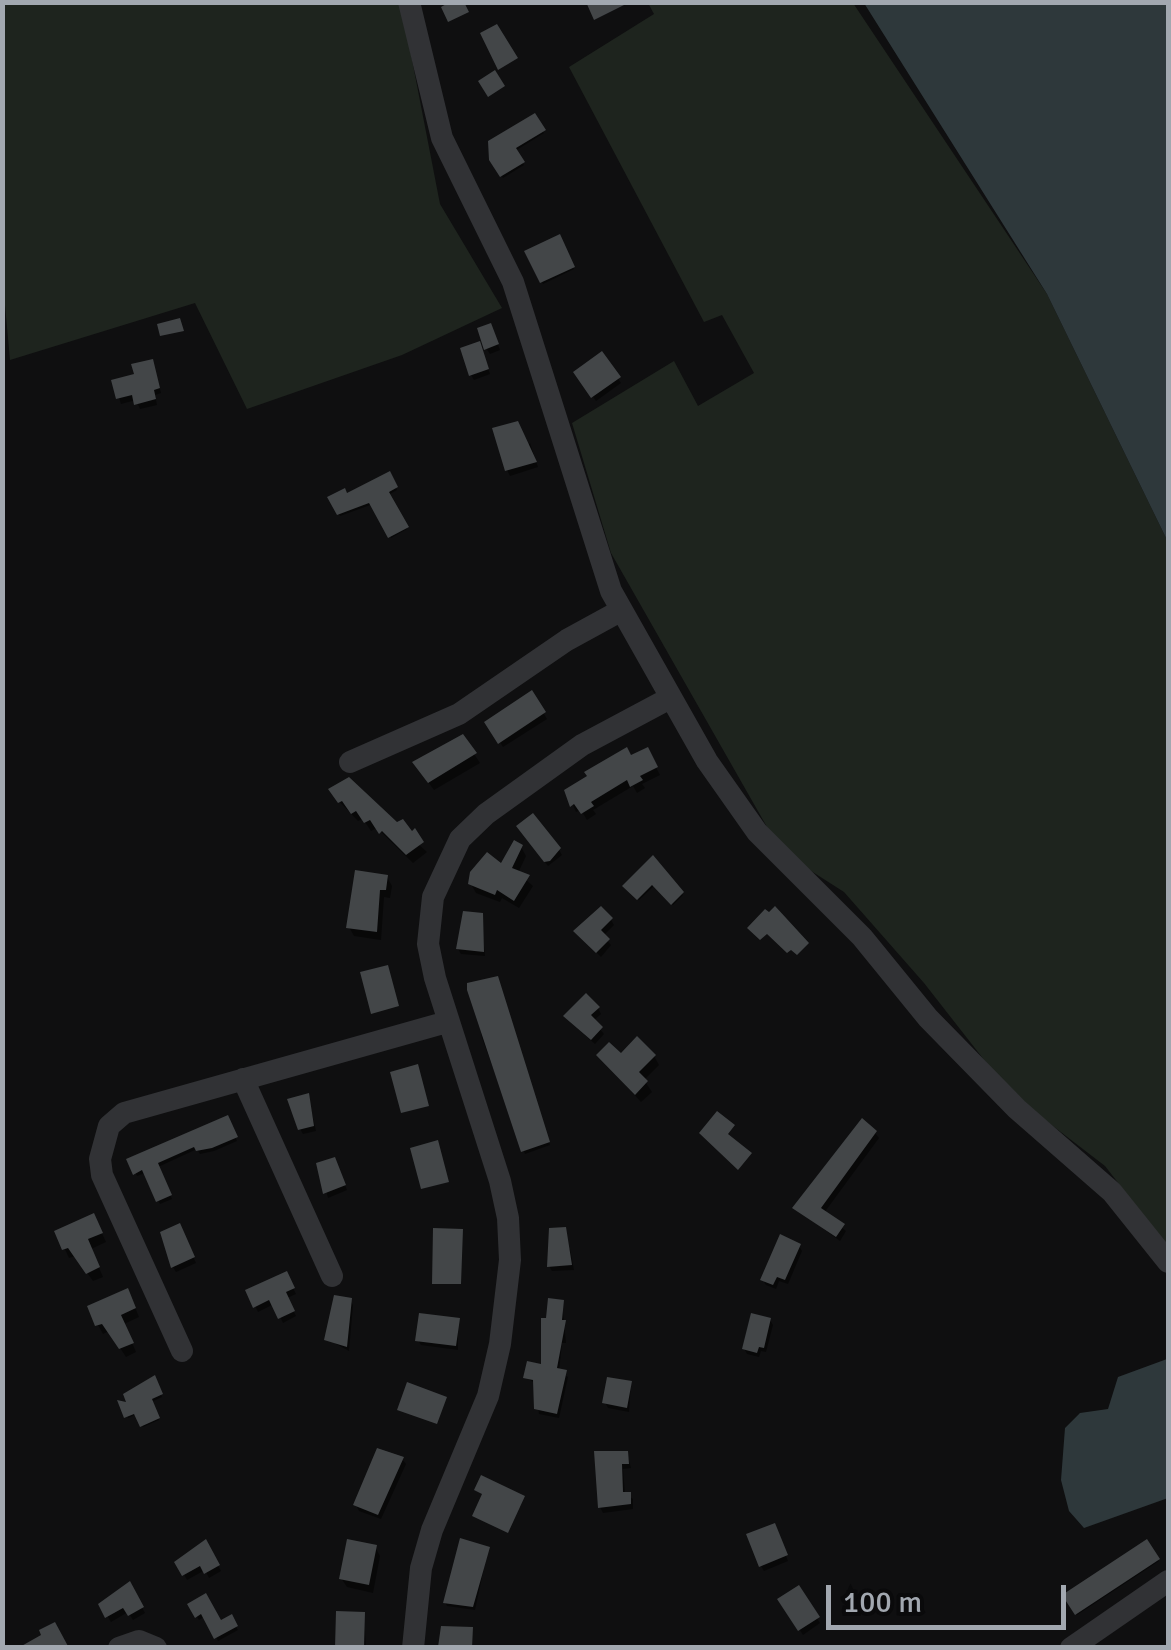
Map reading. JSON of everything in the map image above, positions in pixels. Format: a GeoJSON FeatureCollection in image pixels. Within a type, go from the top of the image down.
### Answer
{"type":"FeatureCollection","features":[{"type":"Feature","properties":{"kind":"street"},"geometry":{"type":"LineString","coordinates":[[409,2],[442,138],[513,282],[599,557],[620,611],[670,698],[757,832],[862,937],[928,1018],[1017,1109],[1112,1192],[1168,1262]]}},
{"type":"Feature","properties":{"kind":"street"},"geometry":{"type":"LineString","coordinates":[[350,762],[459,714],[567,640],[620,611]]}},
{"type":"Feature","properties":{"kind":"street"},"geometry":{"type":"LineString","coordinates":[[413,1648],[421,1568],[432,1530],[488,1396],[500,1344],[510,1260],[508,1218],[500,1181],[447,1022],[431,961],[428,921],[442,875],[460,839],[486,814],[582,745],[670,698]]}},
{"type":"Feature","properties":{"kind":"street"},"geometry":{"type":"LineString","coordinates":[[182,1351],[102,1175],[102,1142],[110,1126],[124,1112],[447,1022]]}},
{"type":"Feature","properties":{"kind":"street"},"geometry":{"type":"LineString","coordinates":[[243,1079],[332,1276]]}},
{"type":"Feature","properties":{"kind":"street"},"geometry":{"type":"LineString","coordinates":[[1070,1648],[1168,1582]]}},
{"type":"Feature","properties":{"kind":"street"},"geometry":{"type":"LineString","coordinates":[[120,1648],[139,1641],[156,1648]]}},
{"type":"Feature","properties":{"kind":"shaded area"},"geometry":{"type":"Polygon","coordinates":[[[2,3],[401,3],[440,204],[502,308],[402,355],[247,409],[195,303],[10,360],[2,272],[2,3]]]}},
{"type":"Feature","properties":{"kind":"shaded area"},"geometry":{"type":"Polygon","coordinates":[[[648,3],[853,3],[1047,294],[1168,542],[1168,1247],[1105,1166],[1010,1093],[924,983],[844,892],[808,869],[771,834],[611,553],[572,423],[674,361],[698,406],[754,373],[722,315],[704,322],[569,67],[654,14],[648,3]]]}},
{"type":"Feature","properties":{"kind":"shaded area"},"geometry":{"type":"Polygon","coordinates":[[[864,3],[1168,3],[1168,542],[1047,294],[864,3]]]}},
{"type":"Feature","properties":{"kind":"shaded area"},"geometry":{"type":"Polygon","coordinates":[[[1167,1359],[1168,1498],[1084,1528],[1069,1511],[1061,1480],[1065,1428],[1080,1413],[1108,1409],[1118,1377],[1167,1359]]]}},
{"type":"Feature","properties":{"kind":"building"},"geometry":{"type":"Polygon","coordinates":[[[464,2],[469,12],[448,22],[441,7],[464,2]]]}},
{"type":"Feature","properties":{"kind":"building"},"geometry":{"type":"Polygon","coordinates":[[[586,2],[630,2],[594,20],[586,2]]]}},
{"type":"Feature","properties":{"kind":"building"},"geometry":{"type":"Polygon","coordinates":[[[497,24],[518,58],[498,70],[480,33],[497,24]]]}},
{"type":"Feature","properties":{"kind":"building"},"geometry":{"type":"Polygon","coordinates":[[[495,70],[505,86],[488,97],[478,81],[495,70]]]}},
{"type":"Feature","properties":{"kind":"building"},"geometry":{"type":"Polygon","coordinates":[[[535,113],[546,130],[516,148],[525,162],[500,177],[489,160],[488,141],[535,113]]]}},
{"type":"Feature","properties":{"kind":"building"},"geometry":{"type":"Polygon","coordinates":[[[560,234],[575,267],[540,283],[524,251],[560,234]]]}},
{"type":"Feature","properties":{"kind":"building"},"geometry":{"type":"Polygon","coordinates":[[[180,318],[184,331],[160,336],[157,324],[180,318]]]}},
{"type":"Feature","properties":{"kind":"building"},"geometry":{"type":"Polygon","coordinates":[[[491,323],[499,344],[484,350],[477,328],[491,323]]]}},
{"type":"Feature","properties":{"kind":"building"},"geometry":{"type":"Polygon","coordinates":[[[480,341],[489,369],[469,376],[460,348],[480,341]]]}},
{"type":"Feature","properties":{"kind":"building"},"geometry":{"type":"Polygon","coordinates":[[[602,351],[621,377],[591,398],[573,372],[602,351]]]}},
{"type":"Feature","properties":{"kind":"building"},"geometry":{"type":"Polygon","coordinates":[[[153,359],[160,388],[154,390],[156,399],[134,405],[132,395],[116,399],[111,380],[134,374],[131,364],[153,359]]]}},
{"type":"Feature","properties":{"kind":"building"},"geometry":{"type":"Polygon","coordinates":[[[518,421],[537,462],[505,471],[492,428],[518,421]]]}},
{"type":"Feature","properties":{"kind":"building"},"geometry":{"type":"Polygon","coordinates":[[[390,471],[398,487],[389,492],[409,527],[388,538],[369,503],[337,515],[327,497],[345,488],[347,493],[390,471]]]}},
{"type":"Feature","properties":{"kind":"building"},"geometry":{"type":"Polygon","coordinates":[[[532,690],[546,712],[498,744],[484,722],[532,690]]]}},
{"type":"Feature","properties":{"kind":"building"},"geometry":{"type":"Polygon","coordinates":[[[463,734],[477,753],[428,783],[412,762],[463,734]]]}},
{"type":"Feature","properties":{"kind":"building"},"geometry":{"type":"Polygon","coordinates":[[[627,747],[631,755],[648,747],[658,767],[640,776],[643,780],[630,787],[627,780],[591,802],[594,806],[581,814],[574,804],[570,807],[564,790],[587,776],[584,772],[627,747]]]}},
{"type":"Feature","properties":{"kind":"building"},"geometry":{"type":"Polygon","coordinates":[[[349,777],[397,822],[403,819],[412,831],[415,828],[424,842],[406,855],[382,831],[379,834],[370,820],[364,823],[356,811],[351,814],[342,801],[338,803],[328,789],[349,777]]]}},
{"type":"Feature","properties":{"kind":"building"},"geometry":{"type":"Polygon","coordinates":[[[533,813],[561,848],[550,861],[544,862],[516,826],[533,813]]]}},
{"type":"Feature","properties":{"kind":"building"},"geometry":{"type":"Polygon","coordinates":[[[514,840],[523,845],[512,868],[530,875],[514,901],[497,890],[495,895],[468,884],[470,872],[487,852],[501,863],[514,840]]]}},
{"type":"Feature","properties":{"kind":"building"},"geometry":{"type":"Polygon","coordinates":[[[653,855],[684,892],[671,905],[652,885],[637,900],[622,886],[653,855]]]}},
{"type":"Feature","properties":{"kind":"building"},"geometry":{"type":"Polygon","coordinates":[[[355,870],[388,875],[386,890],[380,890],[377,932],[346,928],[355,870]]]}},
{"type":"Feature","properties":{"kind":"building"},"geometry":{"type":"Polygon","coordinates":[[[601,906],[613,918],[601,930],[610,939],[596,953],[573,931],[601,906]]]}},
{"type":"Feature","properties":{"kind":"building"},"geometry":{"type":"Polygon","coordinates":[[[775,906],[809,943],[797,955],[791,950],[787,953],[767,934],[760,940],[747,928],[765,909],[769,912],[775,906]]]}},
{"type":"Feature","properties":{"kind":"building"},"geometry":{"type":"Polygon","coordinates":[[[463,911],[483,913],[484,952],[456,949],[463,911]]]}},
{"type":"Feature","properties":{"kind":"building"},"geometry":{"type":"Polygon","coordinates":[[[388,965],[399,1006],[371,1014],[360,972],[388,965]]]}},
{"type":"Feature","properties":{"kind":"building"},"geometry":{"type":"Polygon","coordinates":[[[498,976],[550,1142],[521,1152],[467,990],[467,983],[498,976]]]}},
{"type":"Feature","properties":{"kind":"building"},"geometry":{"type":"Polygon","coordinates":[[[586,993],[600,1007],[591,1015],[603,1027],[591,1040],[563,1016],[586,993]]]}},
{"type":"Feature","properties":{"kind":"building"},"geometry":{"type":"Polygon","coordinates":[[[637,1036],[656,1055],[639,1072],[648,1081],[635,1095],[596,1055],[609,1042],[621,1053],[637,1036]]]}},
{"type":"Feature","properties":{"kind":"building"},"geometry":{"type":"Polygon","coordinates":[[[418,1064],[429,1106],[401,1113],[390,1072],[418,1064]]]}},
{"type":"Feature","properties":{"kind":"building"},"geometry":{"type":"Polygon","coordinates":[[[309,1093],[314,1126],[298,1130],[287,1099],[309,1093]]]}},
{"type":"Feature","properties":{"kind":"building"},"geometry":{"type":"Polygon","coordinates":[[[717,1111],[735,1125],[728,1134],[752,1153],[738,1170],[699,1133],[717,1111]]]}},
{"type":"Feature","properties":{"kind":"building"},"geometry":{"type":"Polygon","coordinates":[[[228,1115],[238,1137],[212,1148],[196,1151],[194,1147],[158,1163],[172,1195],[156,1202],[142,1170],[133,1175],[126,1159],[228,1115]]]}},
{"type":"Feature","properties":{"kind":"building"},"geometry":{"type":"Polygon","coordinates":[[[862,1118],[877,1131],[821,1208],[845,1224],[836,1237],[792,1208],[862,1118]]]}},
{"type":"Feature","properties":{"kind":"building"},"geometry":{"type":"Polygon","coordinates":[[[438,1140],[449,1182],[421,1189],[410,1148],[438,1140]]]}},
{"type":"Feature","properties":{"kind":"building"},"geometry":{"type":"Polygon","coordinates":[[[335,1157],[346,1185],[323,1194],[316,1163],[335,1157]]]}},
{"type":"Feature","properties":{"kind":"building"},"geometry":{"type":"Polygon","coordinates":[[[94,1213],[103,1233],[88,1239],[100,1267],[86,1274],[68,1248],[62,1250],[54,1231],[94,1213]]]}},
{"type":"Feature","properties":{"kind":"building"},"geometry":{"type":"Polygon","coordinates":[[[180,1223],[195,1257],[171,1268],[160,1232],[180,1223]]]}},
{"type":"Feature","properties":{"kind":"building"},"geometry":{"type":"Polygon","coordinates":[[[566,1227],[572,1265],[547,1267],[549,1228],[566,1227]]]}},
{"type":"Feature","properties":{"kind":"building"},"geometry":{"type":"Polygon","coordinates":[[[433,1228],[463,1229],[461,1284],[432,1284],[433,1228]]]}},
{"type":"Feature","properties":{"kind":"building"},"geometry":{"type":"Polygon","coordinates":[[[780,1234],[801,1244],[785,1280],[777,1277],[773,1285],[760,1280],[780,1234]]]}},
{"type":"Feature","properties":{"kind":"building"},"geometry":{"type":"Polygon","coordinates":[[[287,1271],[295,1288],[286,1292],[295,1311],[278,1319],[269,1300],[253,1308],[245,1290],[287,1271]]]}},
{"type":"Feature","properties":{"kind":"building"},"geometry":{"type":"Polygon","coordinates":[[[128,1288],[136,1308],[121,1315],[134,1343],[119,1349],[102,1324],[95,1326],[87,1306],[128,1288]]]}},
{"type":"Feature","properties":{"kind":"building"},"geometry":{"type":"Polygon","coordinates":[[[334,1295],[352,1298],[347,1347],[324,1340],[334,1295]]]}},
{"type":"Feature","properties":{"kind":"building"},"geometry":{"type":"Polygon","coordinates":[[[548,1298],[564,1300],[562,1320],[566,1320],[557,1368],[567,1370],[557,1414],[534,1409],[533,1380],[523,1378],[527,1361],[541,1364],[541,1318],[546,1318],[548,1298]]]}},
{"type":"Feature","properties":{"kind":"building"},"geometry":{"type":"Polygon","coordinates":[[[419,1313],[460,1318],[456,1346],[415,1341],[419,1313]]]}},
{"type":"Feature","properties":{"kind":"building"},"geometry":{"type":"Polygon","coordinates":[[[751,1313],[771,1318],[764,1348],[759,1347],[757,1353],[742,1349],[751,1313]]]}},
{"type":"Feature","properties":{"kind":"building"},"geometry":{"type":"Polygon","coordinates":[[[155,1375],[163,1394],[152,1399],[160,1418],[140,1427],[134,1414],[124,1418],[117,1400],[126,1402],[123,1394],[155,1375]]]}},
{"type":"Feature","properties":{"kind":"building"},"geometry":{"type":"Polygon","coordinates":[[[607,1377],[632,1381],[627,1408],[602,1403],[607,1377]]]}},
{"type":"Feature","properties":{"kind":"building"},"geometry":{"type":"Polygon","coordinates":[[[407,1382],[447,1397],[437,1424],[397,1410],[407,1382]]]}},
{"type":"Feature","properties":{"kind":"building"},"geometry":{"type":"Polygon","coordinates":[[[377,1448],[404,1457],[378,1515],[353,1505],[377,1448]]]}},
{"type":"Feature","properties":{"kind":"building"},"geometry":{"type":"Polygon","coordinates":[[[594,1451],[628,1451],[629,1464],[622,1464],[623,1492],[631,1492],[631,1504],[598,1508],[594,1451]]]}},
{"type":"Feature","properties":{"kind":"building"},"geometry":{"type":"Polygon","coordinates":[[[481,1475],[525,1496],[508,1533],[472,1516],[482,1494],[474,1490],[481,1475]]]}},
{"type":"Feature","properties":{"kind":"building"},"geometry":{"type":"Polygon","coordinates":[[[775,1523],[788,1555],[759,1567],[746,1534],[775,1523]]]}},
{"type":"Feature","properties":{"kind":"building"},"geometry":{"type":"Polygon","coordinates":[[[460,1538],[490,1547],[473,1607],[443,1603],[460,1538]]]}},
{"type":"Feature","properties":{"kind":"building"},"geometry":{"type":"Polygon","coordinates":[[[206,1539],[220,1565],[204,1574],[200,1566],[182,1576],[174,1562],[206,1539]]]}},
{"type":"Feature","properties":{"kind":"building"},"geometry":{"type":"Polygon","coordinates":[[[347,1539],[377,1545],[369,1585],[339,1579],[347,1539]]]}},
{"type":"Feature","properties":{"kind":"building"},"geometry":{"type":"Polygon","coordinates":[[[1147,1539],[1160,1559],[1075,1615],[1062,1595],[1147,1539]]]}},
{"type":"Feature","properties":{"kind":"building"},"geometry":{"type":"Polygon","coordinates":[[[130,1581],[144,1607],[128,1616],[123,1608],[105,1618],[98,1604],[130,1581]]]}},
{"type":"Feature","properties":{"kind":"building"},"geometry":{"type":"Polygon","coordinates":[[[799,1585],[820,1617],[798,1631],[777,1599],[799,1585]]]}},
{"type":"Feature","properties":{"kind":"building"},"geometry":{"type":"Polygon","coordinates":[[[206,1593],[221,1620],[232,1614],[238,1626],[214,1639],[201,1614],[195,1618],[187,1604],[206,1593]]]}},
{"type":"Feature","properties":{"kind":"building"},"geometry":{"type":"Polygon","coordinates":[[[336,1611],[365,1612],[364,1648],[335,1648],[336,1611]]]}},
{"type":"Feature","properties":{"kind":"building"},"geometry":{"type":"Polygon","coordinates":[[[55,1622],[69,1648],[18,1648],[41,1635],[39,1630],[55,1622]]]}},
{"type":"Feature","properties":{"kind":"building"},"geometry":{"type":"Polygon","coordinates":[[[441,1626],[473,1627],[472,1648],[438,1647],[441,1626]]]}}]}
